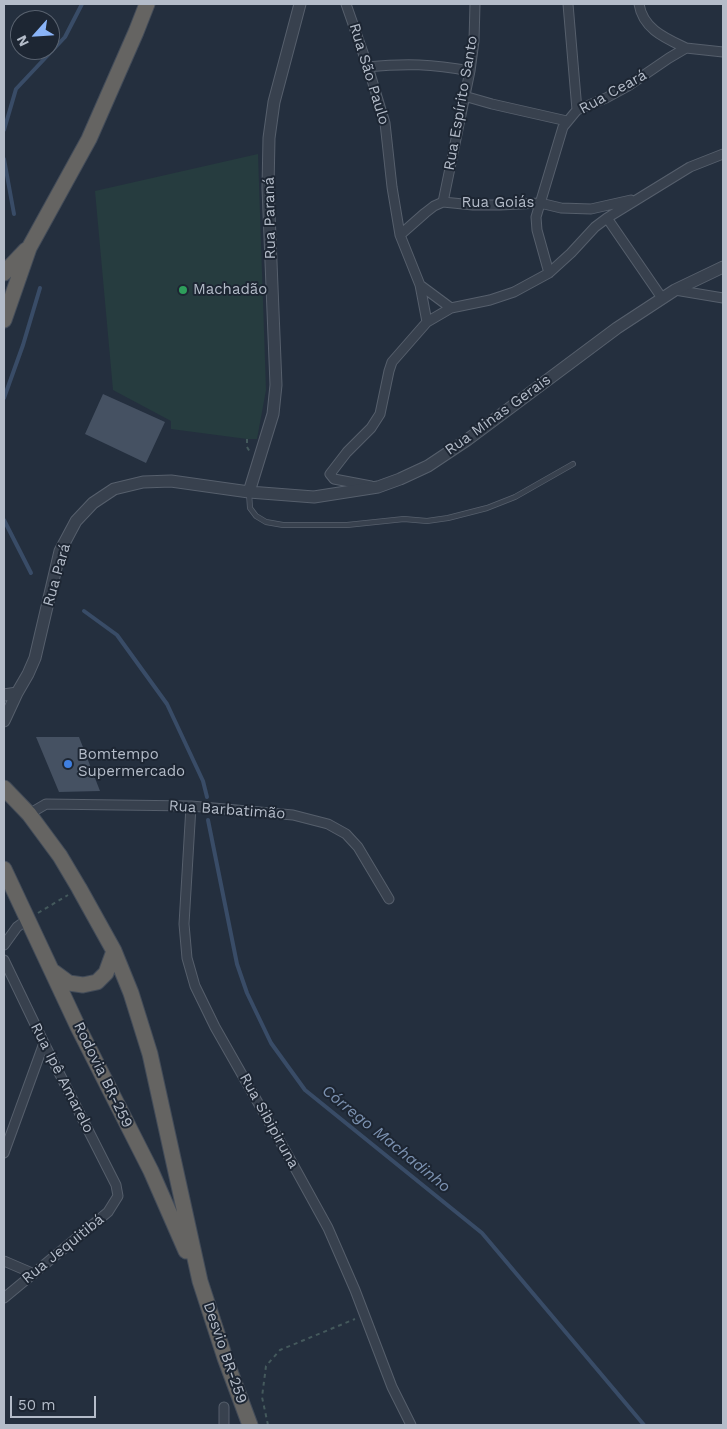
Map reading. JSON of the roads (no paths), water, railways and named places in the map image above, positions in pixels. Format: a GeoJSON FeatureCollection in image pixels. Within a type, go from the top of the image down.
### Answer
{"type":"FeatureCollection","features":[{"type":"Feature","properties":{"kind":"highway"},"geometry":{"type":"LineString","coordinates":[[4,320],[29,248],[89,139],[136,32],[146,4]]}},
{"type":"Feature","properties":{"kind":"highway"},"geometry":{"type":"LineString","coordinates":[[4,273],[29,248]]}},
{"type":"Feature","properties":{"kind":"highway"},"geometry":{"type":"LineString","coordinates":[[4,788],[29,814],[60,856],[114,951],[131,992],[150,1054],[200,1281]]}},
{"type":"Feature","properties":{"kind":"highway","name":"Rodovia BR-259"},"geometry":{"type":"LineString","coordinates":[[4,869],[78,1027],[151,1171],[200,1281]]}},
{"type":"Feature","properties":{"kind":"highway"},"geometry":{"type":"LineString","coordinates":[[53,971],[69,982],[83,985],[97,982],[106,973],[114,951]]}},
{"type":"Feature","properties":{"kind":"highway","name":"Desvio BR-259"},"geometry":{"type":"LineString","coordinates":[[200,1281],[224,1358],[250,1425]]}},
{"type":"Feature","properties":{"kind":"street","name":"Rua Paraná"},"geometry":{"type":"LineString","coordinates":[[249,492],[273,414],[276,385],[268,188],[270,138],[274,102],[300,4]]}},
{"type":"Feature","properties":{"kind":"street","name":"Rua São Paulo"},"geometry":{"type":"LineString","coordinates":[[346,4],[385,123],[392,187],[400,235],[420,285],[427,322]]}},
{"type":"Feature","properties":{"kind":"street","name":"Rua Espírito Santo"},"geometry":{"type":"LineString","coordinates":[[442,202],[470,71],[474,41],[475,4]]}},
{"type":"Feature","properties":{"kind":"street"},"geometry":{"type":"LineString","coordinates":[[568,4],[577,110]]}},
{"type":"Feature","properties":{"kind":"street"},"geometry":{"type":"LineString","coordinates":[[639,4],[644,19],[650,28],[660,35],[686,48],[723,52]]}},
{"type":"Feature","properties":{"kind":"street","name":"Rua Ceará"},"geometry":{"type":"LineString","coordinates":[[548,273],[537,230],[536,217],[561,134],[567,121],[577,110],[628,86],[686,48]]}},
{"type":"Feature","properties":{"kind":"street"},"geometry":{"type":"LineString","coordinates":[[368,67],[420,64],[470,71]]}},
{"type":"Feature","properties":{"kind":"street"},"geometry":{"type":"LineString","coordinates":[[464,96],[567,121]]}},
{"type":"Feature","properties":{"kind":"street"},"geometry":{"type":"LineString","coordinates":[[378,487],[334,478],[330,474],[347,452],[371,428],[380,414],[392,362],[427,322],[451,308],[490,300],[514,292],[548,273],[571,253],[595,227],[607,218],[690,167],[723,154]]}},
{"type":"Feature","properties":{"kind":"street","name":"Rua Goiás"},"geometry":{"type":"LineString","coordinates":[[400,235],[425,213],[442,202],[473,205],[540,203],[561,208],[591,209],[635,200]]}},
{"type":"Feature","properties":{"kind":"street"},"geometry":{"type":"LineString","coordinates":[[607,218],[662,298]]}},
{"type":"Feature","properties":{"kind":"street","name":"Rua Minas Gerais"},"geometry":{"type":"LineString","coordinates":[[249,492],[314,497],[378,487],[428,466],[467,440],[617,328],[675,290],[723,267]]}},
{"type":"Feature","properties":{"kind":"street"},"geometry":{"type":"LineString","coordinates":[[420,285],[451,308]]}},
{"type":"Feature","properties":{"kind":"street"},"geometry":{"type":"LineString","coordinates":[[675,290],[723,298]]}},
{"type":"Feature","properties":{"kind":"street","name":"Rua Pará"},"geometry":{"type":"LineString","coordinates":[[4,721],[16,692],[28,674],[35,658],[60,551],[76,521],[92,503],[114,489],[143,482],[171,481],[249,492]]}},
{"type":"Feature","properties":{"kind":"street"},"geometry":{"type":"LineString","coordinates":[[4,695],[16,692]]}},
{"type":"Feature","properties":{"kind":"street","name":"Rua Barbatimão"},"geometry":{"type":"LineString","coordinates":[[29,814],[46,804],[191,806],[293,815],[328,824],[346,834],[358,847],[390,899]]}},
{"type":"Feature","properties":{"kind":"street","name":"Rua Sibipiruna"},"geometry":{"type":"LineString","coordinates":[[191,806],[184,924],[187,958],[195,986],[328,1228],[355,1290],[392,1387],[411,1425]]}},
{"type":"Feature","properties":{"kind":"street"},"geometry":{"type":"LineString","coordinates":[[4,945],[17,927],[28,919]]}},
{"type":"Feature","properties":{"kind":"street","name":"Rua Ipê Amarelo"},"geometry":{"type":"LineString","coordinates":[[4,960],[116,1185],[118,1196]]}},
{"type":"Feature","properties":{"kind":"street"},"geometry":{"type":"LineString","coordinates":[[4,1153],[44,1043]]}},
{"type":"Feature","properties":{"kind":"street","name":"Rua Jequitibá"},"geometry":{"type":"LineString","coordinates":[[4,1298],[108,1212],[118,1196]]}},
{"type":"Feature","properties":{"kind":"street"},"geometry":{"type":"LineString","coordinates":[[4,1261],[32,1273]]}},
{"type":"Feature","properties":{"kind":"street"},"geometry":{"type":"LineString","coordinates":[[224,1407],[224,1425]]}},
{"type":"Feature","properties":{"kind":"lane"},"geometry":{"type":"LineString","coordinates":[[249,492],[250,508],[256,516],[266,522],[283,525],[347,525],[404,519],[427,521],[448,518],[487,508],[508,499],[573,464]]}},
{"type":"Feature","properties":{"kind":"waterway","name":"Córrego Machadinho"},"geometry":{"type":"LineString","coordinates":[[4,130],[16,89],[65,37],[82,4]]}},
{"type":"Feature","properties":{"kind":"waterway","name":"Córrego Machadinho"},"geometry":{"type":"LineString","coordinates":[[4,159],[14,214]]}},
{"type":"Feature","properties":{"kind":"waterway","name":"Córrego Machadinho"},"geometry":{"type":"LineString","coordinates":[[4,398],[23,345],[40,288]]}},
{"type":"Feature","properties":{"kind":"waterway","name":"Córrego Machadinho"},"geometry":{"type":"LineString","coordinates":[[4,520],[31,573]]}},
{"type":"Feature","properties":{"kind":"waterway","name":"Córrego Machadinho"},"geometry":{"type":"LineString","coordinates":[[84,611],[117,635],[167,704],[203,781],[207,797]]}},
{"type":"Feature","properties":{"kind":"waterway","name":"Córrego Machadinho"},"geometry":{"type":"LineString","coordinates":[[208,820],[237,964],[247,993],[271,1043],[305,1090],[482,1233],[644,1425]]}},
{"type":"Feature","properties":{"kind":"place","name":"Machadão"},"geometry":{"type":"Point","coordinates":[183,290]}},
{"type":"Feature","properties":{"kind":"place","name":"Bomtempo Supermercado"},"geometry":{"type":"Point","coordinates":[68,764]}}]}
